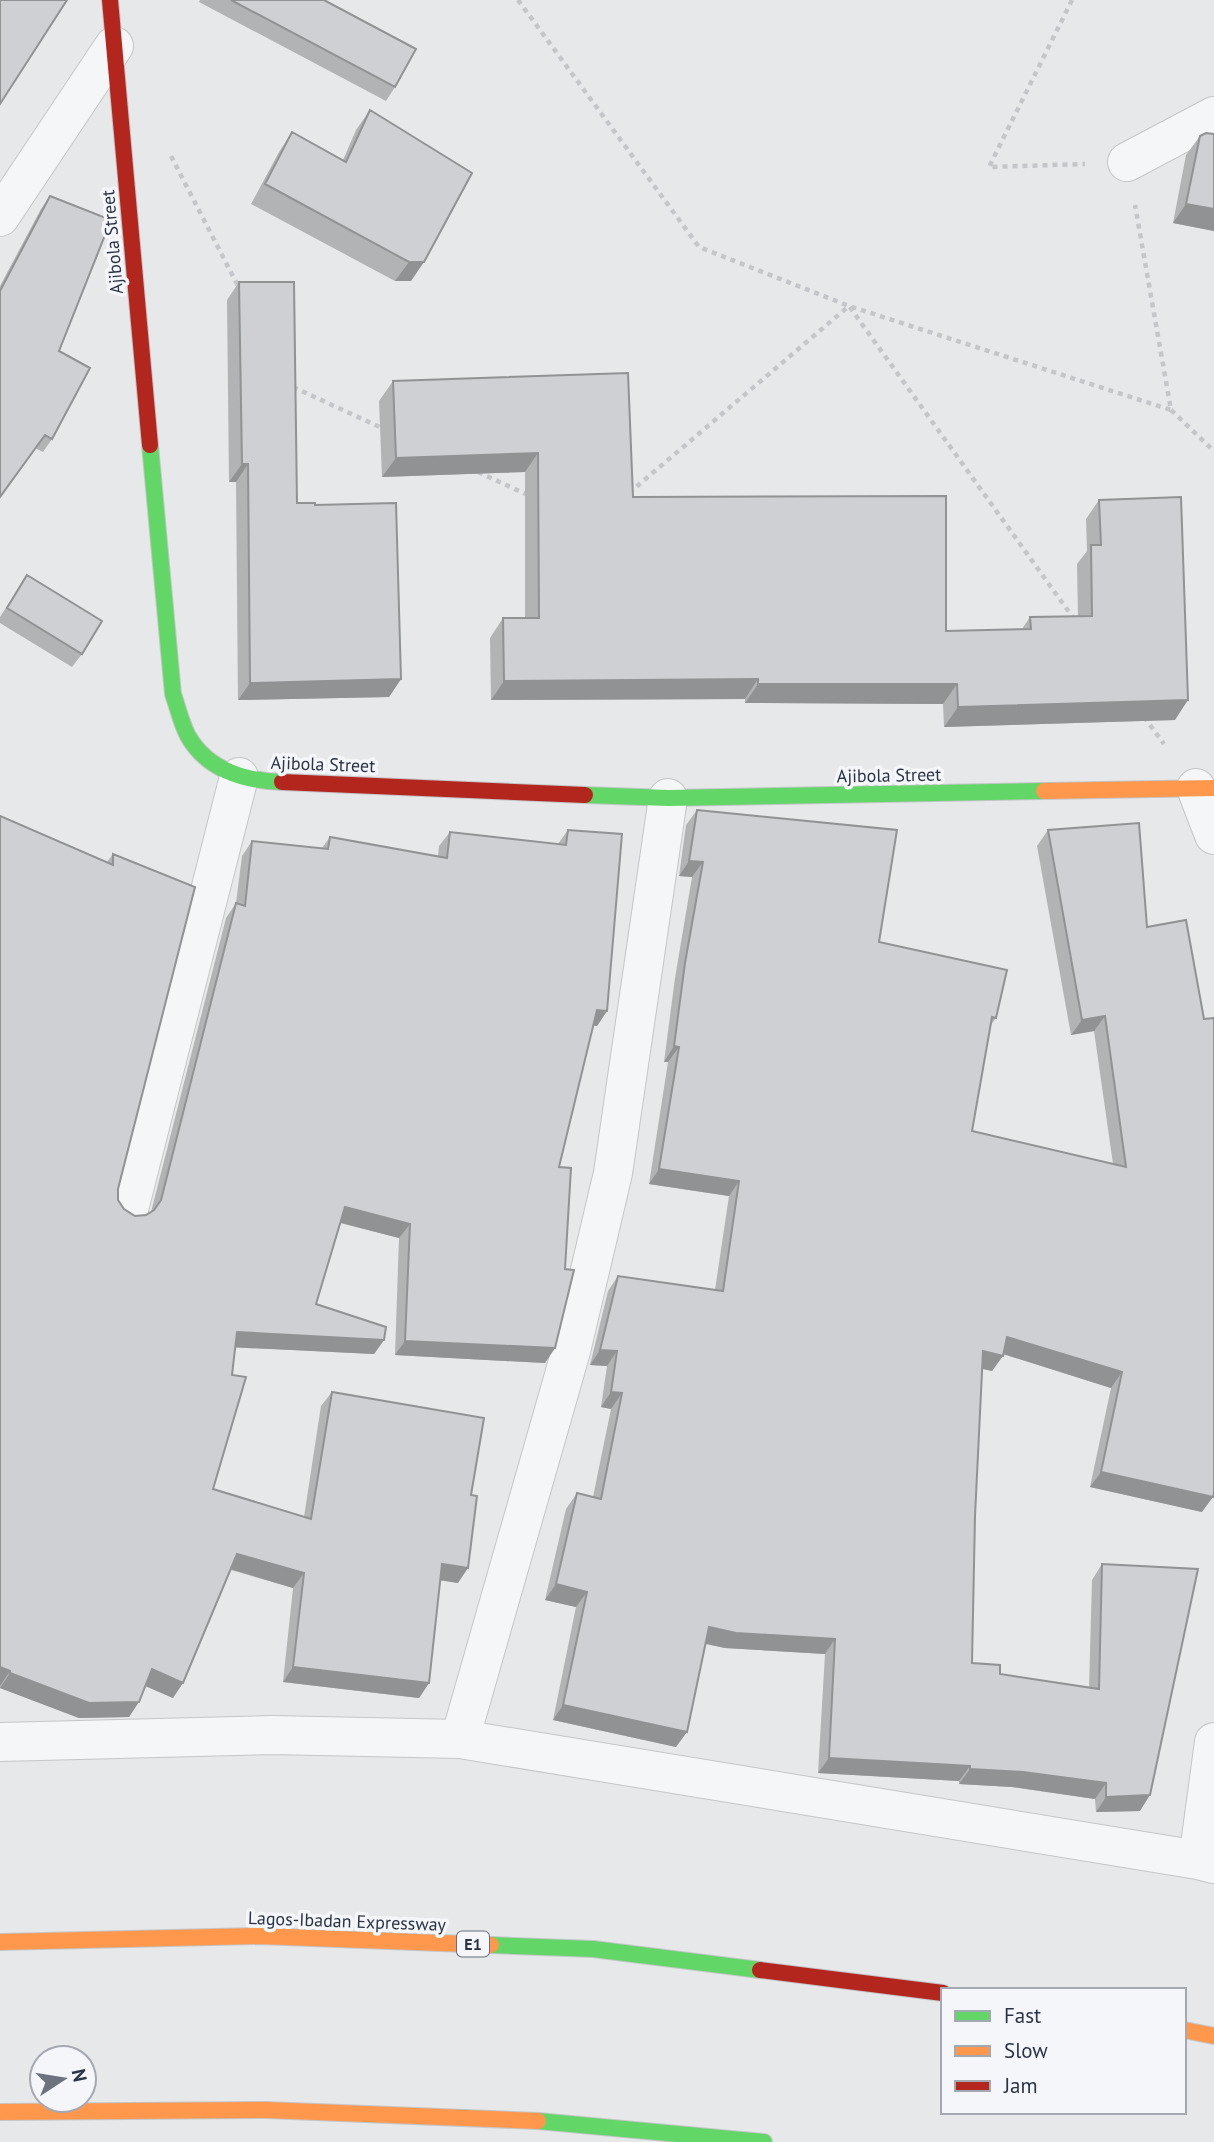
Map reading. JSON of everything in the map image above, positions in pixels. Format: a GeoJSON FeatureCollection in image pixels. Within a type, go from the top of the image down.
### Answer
{"type":"FeatureCollection","features":[{"type":"Feature","properties":{"kind":"main road","name":"Ajibola Street"},"geometry":{"type":"LineString","coordinates":[[110,0],[173,694],[188,738],[209,760],[239,776],[256,781],[668,798],[1205,788]]}},
{"type":"Feature","properties":{"kind":"main road","name":"Lagos-Ibadan Expressway"},"geometry":{"type":"LineString","coordinates":[[0,1942],[260,1936],[593,1949],[941,1993]]}},
{"type":"Feature","properties":{"kind":"main road"},"geometry":{"type":"LineString","coordinates":[[1186,2030],[1214,2036]]}},
{"type":"Feature","properties":{"kind":"main road"},"geometry":{"type":"LineString","coordinates":[[0,2112],[293,2111],[552,2122],[764,2142]]}},
{"type":"Feature","properties":{"kind":"street"},"geometry":{"type":"LineString","coordinates":[[0,217],[114,46]]}},
{"type":"Feature","properties":{"kind":"street"},"geometry":{"type":"LineString","coordinates":[[1127,162],[1214,116]]}},
{"type":"Feature","properties":{"kind":"street"},"geometry":{"type":"LineString","coordinates":[[129,1209],[239,776]]}},
{"type":"Feature","properties":{"kind":"street"},"geometry":{"type":"LineString","coordinates":[[1205,788],[1214,835]]}},
{"type":"Feature","properties":{"kind":"street"},"geometry":{"type":"LineString","coordinates":[[460,1739],[570,1351],[613,1172],[668,798]]}},
{"type":"Feature","properties":{"kind":"street"},"geometry":{"type":"LineString","coordinates":[[0,1741],[272,1735],[460,1739],[1206,1862],[1214,1742]]}},
{"type":"Feature","properties":{"kind":"path"},"geometry":{"type":"LineString","coordinates":[[518,0],[699,247],[849,306],[1171,410],[1214,451]]}},
{"type":"Feature","properties":{"kind":"path"},"geometry":{"type":"LineString","coordinates":[[1072,0],[989,167],[1127,162],[1171,410]]}},
{"type":"Feature","properties":{"kind":"path"},"geometry":{"type":"LineString","coordinates":[[171,155],[240,289]]}},
{"type":"Feature","properties":{"kind":"path"},"geometry":{"type":"LineString","coordinates":[[622,499],[849,306]]}},
{"type":"Feature","properties":{"kind":"path"},"geometry":{"type":"LineString","coordinates":[[849,306],[1075,620]]}},
{"type":"Feature","properties":{"kind":"path"},"geometry":{"type":"LineString","coordinates":[[290,386],[391,432]]}},
{"type":"Feature","properties":{"kind":"path"},"geometry":{"type":"LineString","coordinates":[[466,467],[541,502]]}},
{"type":"Feature","properties":{"kind":"path"},"geometry":{"type":"LineString","coordinates":[[1139,710],[1205,788]]}},
{"type":"Feature","properties":{"kind":"building"},"geometry":{"type":"Polygon","coordinates":[[[0,0],[67,0],[0,104],[0,0]]]}},
{"type":"Feature","properties":{"kind":"building"},"geometry":{"type":"Polygon","coordinates":[[[231,0],[324,0],[416,49],[395,87],[231,0]]]}},
{"type":"Feature","properties":{"kind":"building"},"geometry":{"type":"Polygon","coordinates":[[[370,110],[472,173],[424,262],[409,262],[265,184],[292,132],[346,162],[370,110]]]}},
{"type":"Feature","properties":{"kind":"building"},"geometry":{"type":"Polygon","coordinates":[[[1206,133],[1214,134],[1214,209],[1186,204],[1200,136],[1206,133]]]}},
{"type":"Feature","properties":{"kind":"building"},"geometry":{"type":"Polygon","coordinates":[[[50,196],[111,220],[59,351],[90,368],[52,439],[45,435],[0,497],[0,291],[50,196]]]}},
{"type":"Feature","properties":{"kind":"building"},"geometry":{"type":"Polygon","coordinates":[[[239,282],[294,282],[297,503],[396,503],[401,679],[250,683],[248,464],[242,464],[239,282]]]}},
{"type":"Feature","properties":{"kind":"building"},"geometry":{"type":"Polygon","coordinates":[[[628,373],[633,497],[946,496],[946,631],[1031,629],[1030,617],[1092,616],[1091,545],[1101,545],[1099,500],[1181,497],[1188,700],[958,707],[957,684],[758,684],[758,679],[504,681],[503,618],[539,618],[538,453],[396,458],[393,381],[628,373]]]}},
{"type":"Feature","properties":{"kind":"building"},"geometry":{"type":"Polygon","coordinates":[[[27,575],[102,621],[82,654],[7,608],[27,575]]]}},
{"type":"Feature","properties":{"kind":"building"},"geometry":{"type":"Polygon","coordinates":[[[697,810],[897,830],[879,942],[1007,970],[996,1018],[992,1017],[972,1131],[1126,1167],[1105,1016],[1082,1020],[1048,830],[1139,823],[1147,927],[1186,920],[1204,1019],[1214,1018],[1213,1497],[1101,1472],[1122,1372],[1007,1337],[1003,1356],[983,1351],[975,1516],[972,1663],[1000,1665],[1000,1674],[1099,1689],[1102,1564],[1198,1569],[1150,1795],[1106,1797],[1106,1783],[1023,1772],[970,1769],[970,1766],[829,1758],[835,1639],[736,1633],[709,1627],[687,1732],[563,1705],[587,1592],[556,1584],[577,1493],[601,1499],[622,1393],[611,1392],[617,1351],[600,1350],[618,1276],[723,1291],[739,1181],[659,1169],[679,1047],[674,1046],[685,963],[703,862],[689,861],[697,810]]]}},
{"type":"Feature","properties":{"kind":"building"},"geometry":{"type":"Polygon","coordinates":[[[0,816],[113,865],[113,854],[195,887],[118,1189],[118,1200],[124,1209],[135,1216],[146,1215],[154,1210],[161,1200],[236,903],[245,906],[252,841],[328,849],[330,837],[447,858],[450,832],[566,845],[568,830],[622,834],[607,1011],[597,1010],[559,1167],[571,1168],[565,1269],[574,1270],[555,1348],[405,1341],[410,1224],[345,1207],[316,1304],[386,1327],[384,1340],[237,1332],[232,1375],[246,1377],[213,1489],[311,1519],[332,1392],[484,1418],[471,1495],[477,1496],[468,1568],[442,1564],[429,1683],[293,1667],[304,1573],[237,1554],[183,1683],[152,1669],[139,1702],[89,1703],[0,1667],[0,816]]]}},
{"type":"Feature","properties":{"kind":"traffic: fast"},"geometry":{"type":"LineString","coordinates":[[150,445],[173,694],[183,726],[196,748],[217,766],[241,776],[282,782]]}},
{"type":"Feature","properties":{"kind":"traffic: fast"},"geometry":{"type":"LineString","coordinates":[[585,795],[668,798],[1044,791]]}},
{"type":"Feature","properties":{"kind":"traffic: fast"},"geometry":{"type":"LineString","coordinates":[[491,1945],[593,1949],[760,1970]]}},
{"type":"Feature","properties":{"kind":"traffic: fast"},"geometry":{"type":"LineString","coordinates":[[538,2121],[764,2142]]}},
{"type":"Feature","properties":{"kind":"traffic: slow"},"geometry":{"type":"LineString","coordinates":[[1044,791],[1214,788]]}},
{"type":"Feature","properties":{"kind":"traffic: slow"},"geometry":{"type":"LineString","coordinates":[[0,1942],[260,1936],[491,1945]]}},
{"type":"Feature","properties":{"kind":"traffic: slow"},"geometry":{"type":"LineString","coordinates":[[1186,2030],[1214,2036]]}},
{"type":"Feature","properties":{"kind":"traffic: slow"},"geometry":{"type":"LineString","coordinates":[[0,2112],[266,2110],[538,2121]]}},
{"type":"Feature","properties":{"kind":"traffic: jam"},"geometry":{"type":"LineString","coordinates":[[110,0],[150,445]]}},
{"type":"Feature","properties":{"kind":"traffic: jam"},"geometry":{"type":"LineString","coordinates":[[282,782],[585,795]]}},
{"type":"Feature","properties":{"kind":"traffic: jam"},"geometry":{"type":"LineString","coordinates":[[760,1970],[941,1993]]}}]}
